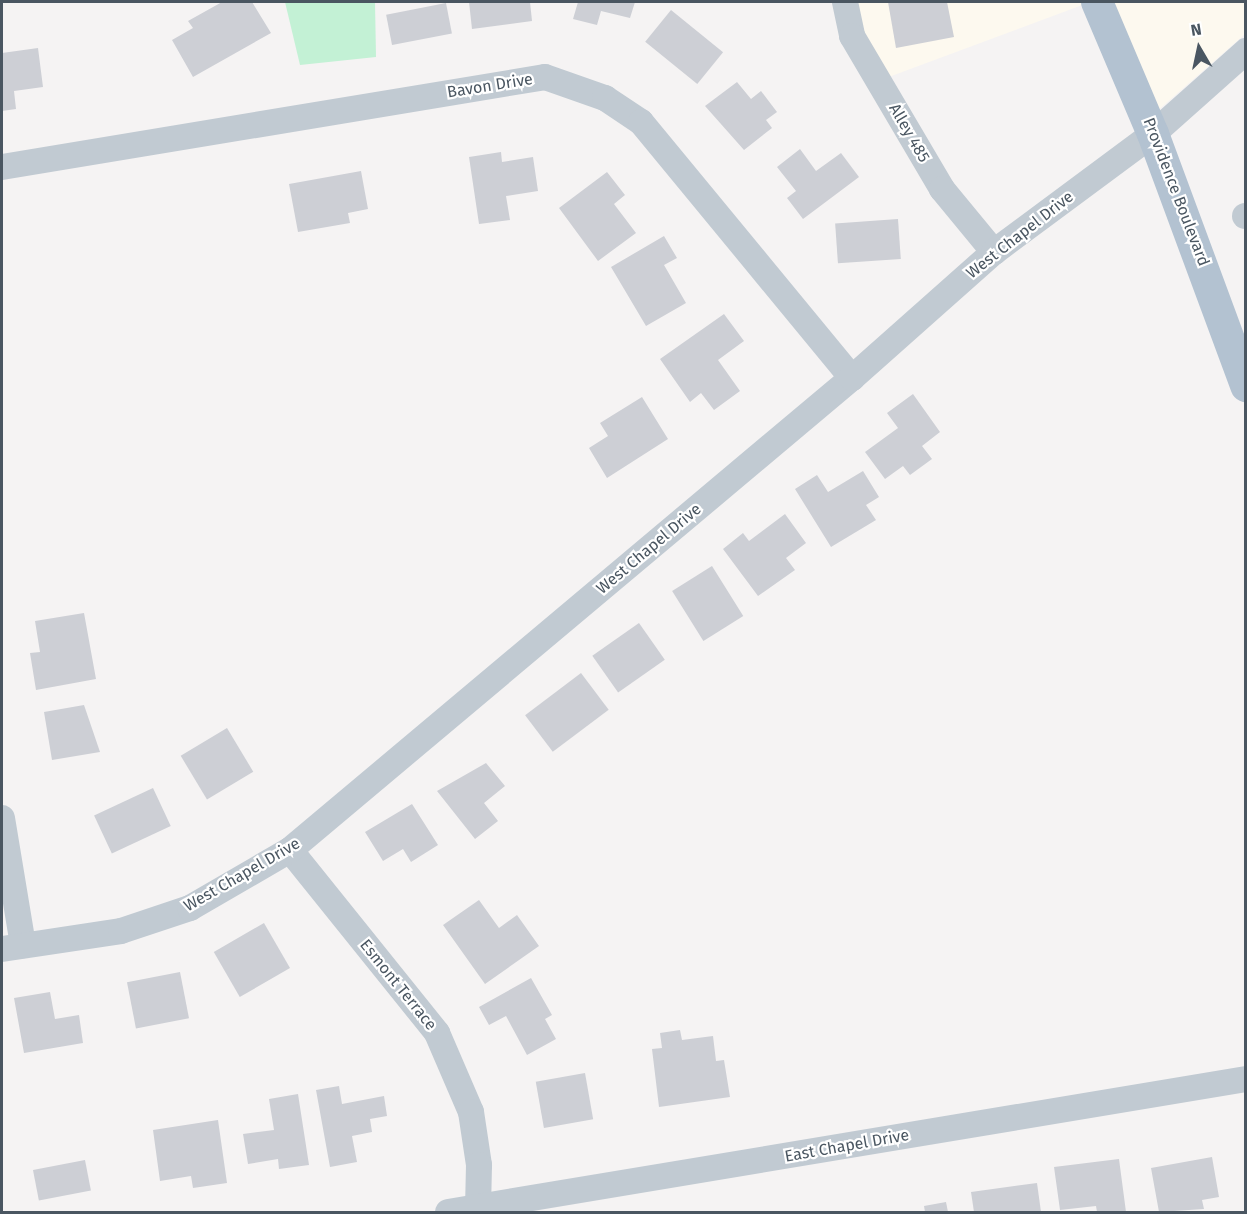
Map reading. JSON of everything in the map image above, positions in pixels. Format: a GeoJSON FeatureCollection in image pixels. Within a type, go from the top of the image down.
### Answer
{"type":"FeatureCollection","features":[{"type":"Feature","properties":{"kind":"main road","name":"Providence Boulevard"},"geometry":{"type":"LineString","coordinates":[[1097,2],[1154,134],[1241,362],[1245,386]]}},
{"type":"Feature","properties":{"kind":"street","name":"Alley 485"},"geometry":{"type":"LineString","coordinates":[[845,2],[852,36],[942,189],[994,252]]}},
{"type":"Feature","properties":{"kind":"street","name":"West Chapel Drive"},"geometry":{"type":"LineString","coordinates":[[12,947],[121,931],[190,908],[290,850],[852,378],[994,252],[1154,134],[1245,51]]}},
{"type":"Feature","properties":{"kind":"street","name":"Bavon Drive"},"geometry":{"type":"LineString","coordinates":[[2,167],[545,77],[605,98],[641,122],[852,378]]}},
{"type":"Feature","properties":{"kind":"street"},"geometry":{"type":"LineString","coordinates":[[2,818],[12,947]]}},
{"type":"Feature","properties":{"kind":"street","name":"Esmont Terrace"},"geometry":{"type":"LineString","coordinates":[[290,850],[437,1033],[471,1112],[479,1166],[478,1208]]}},
{"type":"Feature","properties":{"kind":"street","name":"East Chapel Drive"},"geometry":{"type":"LineString","coordinates":[[448,1212],[1245,1079]]}},
{"type":"Feature","properties":{"kind":"shaded area"},"geometry":{"type":"Polygon","coordinates":[[[843,2],[1084,2],[1085,4],[878,81],[843,2]]]}},
{"type":"Feature","properties":{"kind":"shaded area"},"geometry":{"type":"Polygon","coordinates":[[[1111,2],[1245,2],[1245,34],[1157,111],[1111,2]]]}},
{"type":"Feature","properties":{"kind":"green space"},"geometry":{"type":"Polygon","coordinates":[[[285,2],[375,2],[376,57],[300,65],[285,2]]]}},
{"type":"Feature","properties":{"kind":"building"},"geometry":{"type":"Polygon","coordinates":[[[222,2],[252,2],[271,33],[193,77],[172,40],[193,28],[188,21],[222,2]]]}},
{"type":"Feature","properties":{"kind":"building"},"geometry":{"type":"Polygon","coordinates":[[[469,2],[530,2],[532,21],[472,29],[469,2]]]}},
{"type":"Feature","properties":{"kind":"building"},"geometry":{"type":"Polygon","coordinates":[[[578,2],[635,2],[630,18],[601,11],[597,25],[573,19],[578,2]]]}},
{"type":"Feature","properties":{"kind":"building"},"geometry":{"type":"Polygon","coordinates":[[[888,2],[947,2],[954,37],[896,48],[888,2]]]}},
{"type":"Feature","properties":{"kind":"building"},"geometry":{"type":"Polygon","coordinates":[[[446,3],[452,33],[392,45],[386,15],[446,3]]]}},
{"type":"Feature","properties":{"kind":"building"},"geometry":{"type":"Polygon","coordinates":[[[671,10],[723,52],[697,84],[645,42],[671,10]]]}},
{"type":"Feature","properties":{"kind":"building"},"geometry":{"type":"Polygon","coordinates":[[[38,48],[43,87],[14,91],[16,109],[2,111],[2,53],[38,48]]]}},
{"type":"Feature","properties":{"kind":"building"},"geometry":{"type":"Polygon","coordinates":[[[737,82],[751,99],[761,91],[777,112],[766,120],[772,128],[744,150],[705,106],[737,82]]]}},
{"type":"Feature","properties":{"kind":"building"},"geometry":{"type":"Polygon","coordinates":[[[800,149],[816,171],[841,153],[859,177],[803,219],[787,198],[796,191],[777,167],[800,149]]]}},
{"type":"Feature","properties":{"kind":"building"},"geometry":{"type":"Polygon","coordinates":[[[501,152],[502,162],[533,157],[538,191],[506,196],[510,220],[479,224],[469,157],[501,152]]]}},
{"type":"Feature","properties":{"kind":"building"},"geometry":{"type":"Polygon","coordinates":[[[361,171],[368,209],[348,213],[350,223],[298,232],[289,184],[361,171]]]}},
{"type":"Feature","properties":{"kind":"building"},"geometry":{"type":"Polygon","coordinates":[[[607,172],[625,195],[614,204],[636,233],[598,261],[559,208],[607,172]]]}},
{"type":"Feature","properties":{"kind":"building"},"geometry":{"type":"Polygon","coordinates":[[[898,219],[901,259],[838,263],[835,223],[898,219]]]}},
{"type":"Feature","properties":{"kind":"building"},"geometry":{"type":"Polygon","coordinates":[[[664,236],[677,258],[664,265],[686,303],[646,326],[611,267],[664,236]]]}},
{"type":"Feature","properties":{"kind":"building"},"geometry":{"type":"Polygon","coordinates":[[[724,314],[744,341],[718,360],[740,391],[714,410],[701,393],[690,402],[660,359],[724,314]]]}},
{"type":"Feature","properties":{"kind":"building"},"geometry":{"type":"Polygon","coordinates":[[[913,394],[940,432],[922,446],[932,459],[910,475],[903,466],[885,479],[865,452],[898,428],[887,413],[913,394]]]}},
{"type":"Feature","properties":{"kind":"building"},"geometry":{"type":"Polygon","coordinates":[[[642,397],[668,439],[607,478],[589,448],[608,436],[600,423],[642,397]]]}},
{"type":"Feature","properties":{"kind":"building"},"geometry":{"type":"Polygon","coordinates":[[[863,471],[879,497],[866,505],[876,520],[831,547],[795,489],[817,475],[828,492],[863,471]]]}},
{"type":"Feature","properties":{"kind":"building"},"geometry":{"type":"Polygon","coordinates":[[[785,514],[806,543],[786,558],[795,570],[758,596],[723,549],[743,533],[749,541],[785,514]]]}},
{"type":"Feature","properties":{"kind":"building"},"geometry":{"type":"Polygon","coordinates":[[[712,566],[743,616],[703,641],[672,591],[712,566]]]}},
{"type":"Feature","properties":{"kind":"building"},"geometry":{"type":"Polygon","coordinates":[[[84,613],[96,679],[36,690],[30,653],[40,652],[35,621],[84,613]]]}},
{"type":"Feature","properties":{"kind":"building"},"geometry":{"type":"Polygon","coordinates":[[[639,623],[665,660],[618,693],[592,656],[639,623]]]}},
{"type":"Feature","properties":{"kind":"building"},"geometry":{"type":"Polygon","coordinates":[[[581,673],[609,710],[553,752],[525,715],[581,673]]]}},
{"type":"Feature","properties":{"kind":"building"},"geometry":{"type":"Polygon","coordinates":[[[84,705],[100,752],[52,760],[44,712],[84,705]]]}},
{"type":"Feature","properties":{"kind":"building"},"geometry":{"type":"Polygon","coordinates":[[[227,728],[253,772],[207,800],[181,756],[227,728]]]}},
{"type":"Feature","properties":{"kind":"building"},"geometry":{"type":"Polygon","coordinates":[[[486,763],[505,786],[484,803],[498,821],[475,839],[437,791],[486,763]]]}},
{"type":"Feature","properties":{"kind":"building"},"geometry":{"type":"Polygon","coordinates":[[[153,788],[171,826],[112,854],[94,815],[153,788]]]}},
{"type":"Feature","properties":{"kind":"building"},"geometry":{"type":"Polygon","coordinates":[[[412,804],[438,845],[411,862],[403,849],[383,861],[365,832],[412,804]]]}},
{"type":"Feature","properties":{"kind":"building"},"geometry":{"type":"Polygon","coordinates":[[[479,900],[499,928],[517,915],[539,946],[485,984],[443,925],[479,900]]]}},
{"type":"Feature","properties":{"kind":"building"},"geometry":{"type":"Polygon","coordinates":[[[264,923],[290,968],[240,997],[214,952],[264,923]]]}},
{"type":"Feature","properties":{"kind":"building"},"geometry":{"type":"Polygon","coordinates":[[[180,972],[189,1018],[136,1028],[127,982],[180,972]]]}},
{"type":"Feature","properties":{"kind":"building"},"geometry":{"type":"Polygon","coordinates":[[[531,978],[552,1015],[545,1019],[556,1039],[527,1055],[506,1016],[489,1025],[479,1007],[531,978]]]}},
{"type":"Feature","properties":{"kind":"building"},"geometry":{"type":"Polygon","coordinates":[[[50,992],[55,1019],[79,1015],[83,1043],[24,1053],[14,998],[50,992]]]}},
{"type":"Feature","properties":{"kind":"building"},"geometry":{"type":"Polygon","coordinates":[[[680,1030],[682,1040],[713,1036],[716,1061],[724,1060],[730,1097],[659,1107],[652,1049],[662,1048],[660,1033],[680,1030]]]}},
{"type":"Feature","properties":{"kind":"building"},"geometry":{"type":"Polygon","coordinates":[[[585,1073],[593,1119],[544,1128],[536,1082],[585,1073]]]}},
{"type":"Feature","properties":{"kind":"building"},"geometry":{"type":"Polygon","coordinates":[[[339,1086],[342,1104],[384,1096],[387,1116],[370,1119],[372,1132],[352,1136],[357,1162],[330,1167],[316,1090],[339,1086]]]}},
{"type":"Feature","properties":{"kind":"building"},"geometry":{"type":"Polygon","coordinates":[[[298,1094],[309,1165],[279,1169],[278,1159],[248,1164],[243,1134],[274,1130],[269,1099],[298,1094]]]}},
{"type":"Feature","properties":{"kind":"building"},"geometry":{"type":"Polygon","coordinates":[[[218,1120],[227,1183],[193,1188],[191,1176],[160,1181],[153,1130],[218,1120]]]}},
{"type":"Feature","properties":{"kind":"building"},"geometry":{"type":"Polygon","coordinates":[[[1212,1157],[1219,1197],[1202,1200],[1204,1209],[1159,1212],[1151,1168],[1212,1157]]]}},
{"type":"Feature","properties":{"kind":"building"},"geometry":{"type":"Polygon","coordinates":[[[1119,1159],[1126,1212],[1097,1212],[1096,1206],[1060,1210],[1054,1167],[1119,1159]]]}},
{"type":"Feature","properties":{"kind":"building"},"geometry":{"type":"Polygon","coordinates":[[[85,1160],[91,1190],[39,1201],[33,1170],[85,1160]]]}},
{"type":"Feature","properties":{"kind":"building"},"geometry":{"type":"Polygon","coordinates":[[[1037,1183],[1041,1212],[974,1212],[971,1192],[1037,1183]]]}},
{"type":"Feature","properties":{"kind":"building"},"geometry":{"type":"Polygon","coordinates":[[[946,1202],[948,1212],[925,1212],[924,1206],[946,1202]]]}}]}
